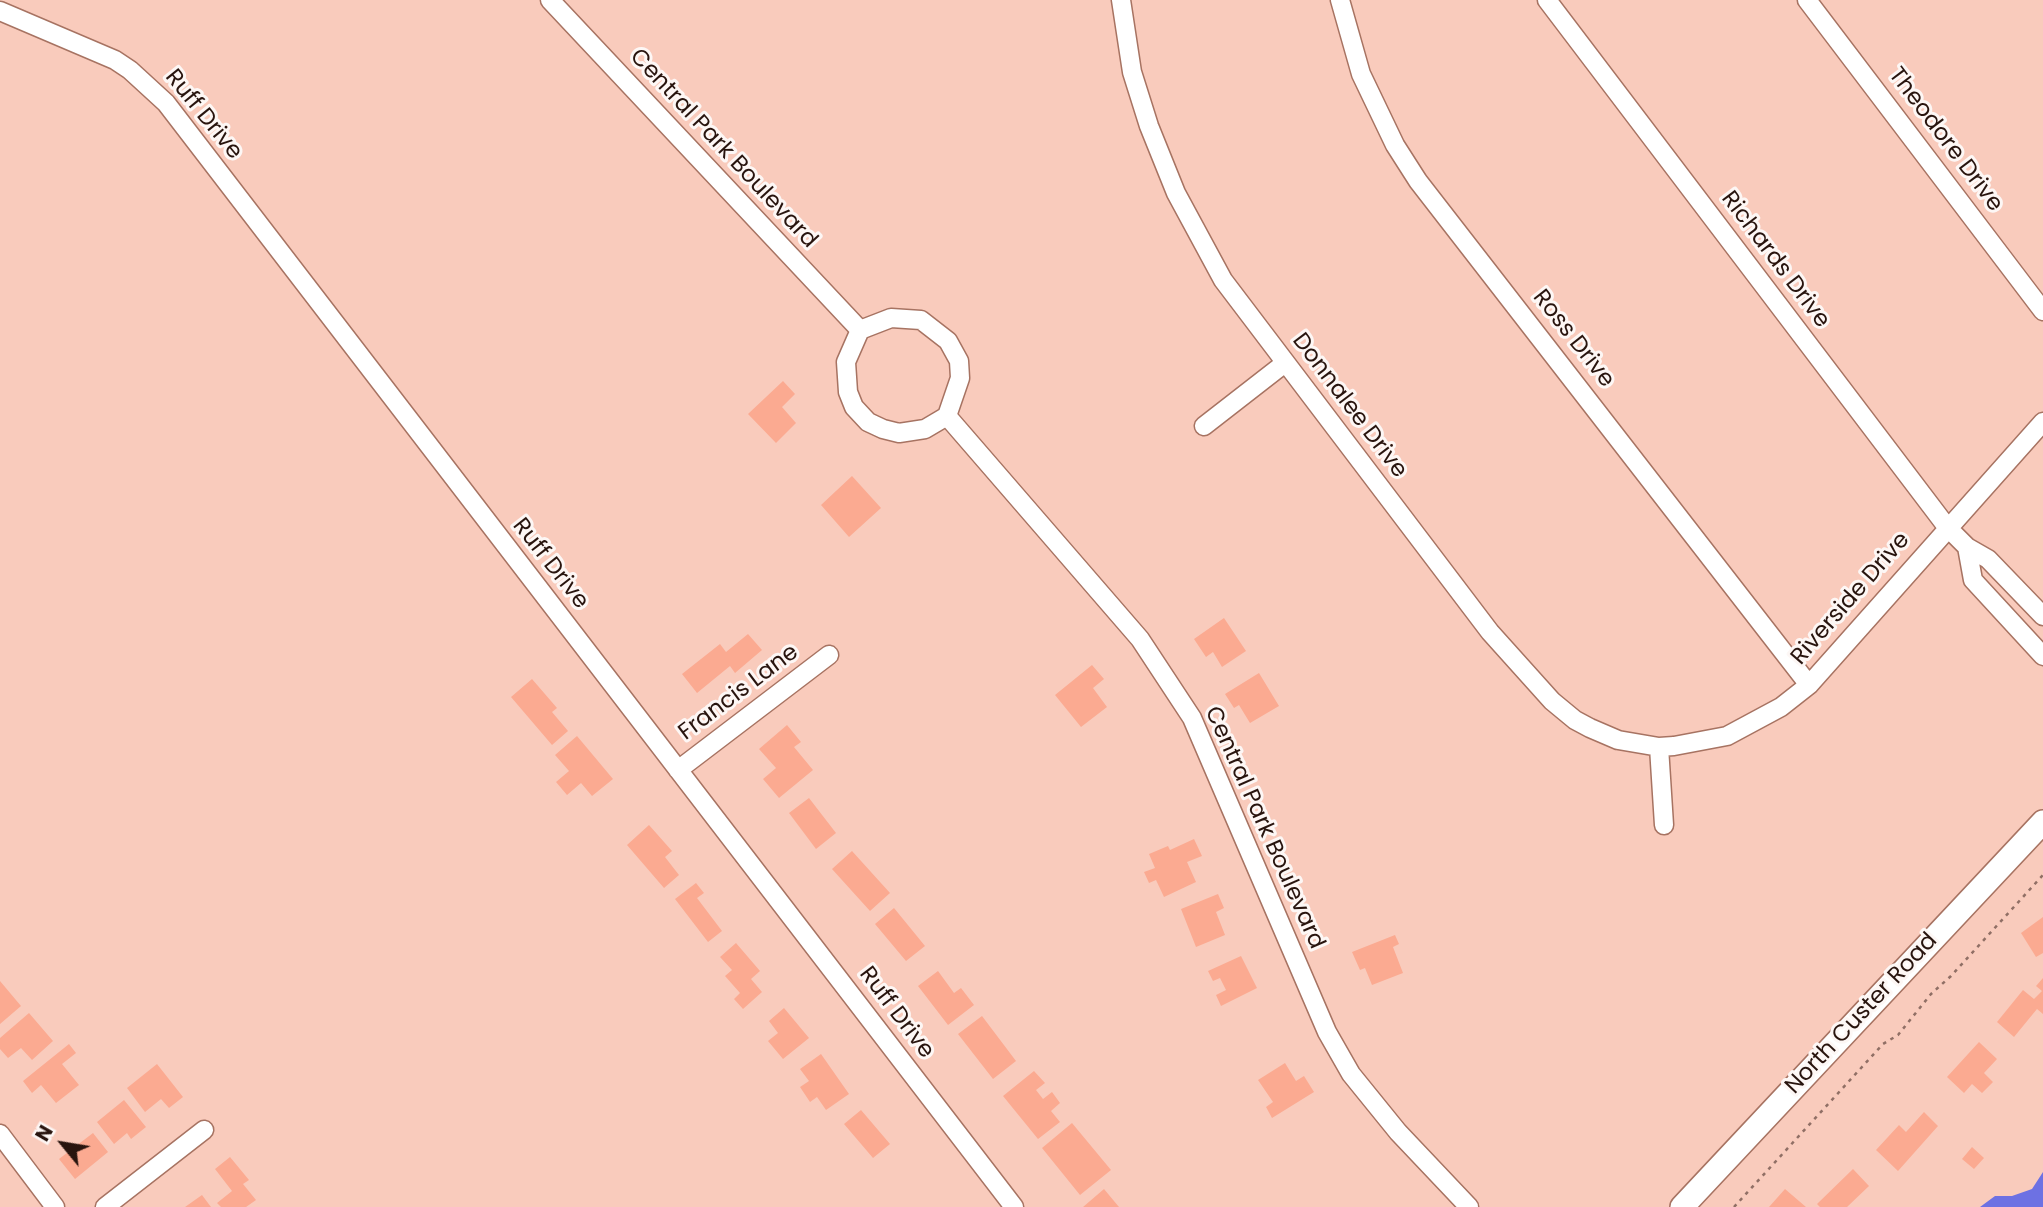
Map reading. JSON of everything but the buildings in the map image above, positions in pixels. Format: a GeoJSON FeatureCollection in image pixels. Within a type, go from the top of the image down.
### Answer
{"type":"FeatureCollection","features":[{"type":"Feature","properties":{"kind":"street","name":"Central Park Boulevard"},"geometry":{"type":"LineString","coordinates":[[550,0],[860,330]]}},
{"type":"Feature","properties":{"kind":"street","name":"Donnalee Drive"},"geometry":{"type":"LineString","coordinates":[[1121,0],[1132,72],[1149,126],[1176,194],[1223,281],[1525,674],[1575,720],[1618,740],[1658,747]]}},
{"type":"Feature","properties":{"kind":"street","name":"Ross Drive"},"geometry":{"type":"LineString","coordinates":[[1340,0],[1361,74],[1395,145],[1418,181],[1809,685]]}},
{"type":"Feature","properties":{"kind":"street","name":"Richards Drive"},"geometry":{"type":"LineString","coordinates":[[1547,0],[1947,527],[1968,547],[1988,559],[2043,616]]}},
{"type":"Feature","properties":{"kind":"street","name":"Theodore Drive"},"geometry":{"type":"LineString","coordinates":[[1807,0],[2043,311]]}},
{"type":"Feature","properties":{"kind":"street","name":"Ruff Drive"},"geometry":{"type":"LineString","coordinates":[[0,11],[115,60],[166,103],[1014,1207]]}},
{"type":"Feature","properties":{"kind":"street"},"geometry":{"type":"LineString","coordinates":[[891,318],[921,320],[948,341],[959,361],[960,378],[947,416],[925,429],[899,433],[868,422],[854,407],[845,379],[846,362],[860,330],[891,318]]}},
{"type":"Feature","properties":{"kind":"street"},"geometry":{"type":"LineString","coordinates":[[1204,426],[1285,363]]}},
{"type":"Feature","properties":{"kind":"street","name":"Central Park Boulevard"},"geometry":{"type":"LineString","coordinates":[[947,416],[1140,639],[1192,718],[1327,1031],[1351,1074],[1398,1132],[1470,1206]]}},
{"type":"Feature","properties":{"kind":"street","name":"Riverside Drive"},"geometry":{"type":"LineString","coordinates":[[1658,747],[1727,736],[1773,712],[1809,685],[2043,422]]}},
{"type":"Feature","properties":{"kind":"street"},"geometry":{"type":"LineString","coordinates":[[1968,547],[1973,580],[2043,656]]}},
{"type":"Feature","properties":{"kind":"street","name":"Francis Lane"},"geometry":{"type":"LineString","coordinates":[[678,770],[829,654]]}},
{"type":"Feature","properties":{"kind":"street"},"geometry":{"type":"LineString","coordinates":[[1658,747],[1664,825]]}},
{"type":"Feature","properties":{"kind":"street","name":"North Custer Road"},"geometry":{"type":"LineString","coordinates":[[1682,1207],[2043,822]]}},
{"type":"Feature","properties":{"kind":"street"},"geometry":{"type":"LineString","coordinates":[[105,1207],[204,1130]]}},
{"type":"Feature","properties":{"kind":"street"},"geometry":{"type":"LineString","coordinates":[[0,1134],[55,1207]]}},
{"type":"Feature","properties":{"kind":"path"},"geometry":{"type":"LineString","coordinates":[[1734,1207],[1883,1044],[1898,1035],[1931,994],[1951,976],[2043,875]]}},
{"type":"Feature","properties":{"kind":"shaded area"},"geometry":{"type":"Polygon","coordinates":[[[2043,1172],[2043,1207],[1980,1207],[1995,1196],[2012,1196],[2032,1189],[2043,1172]]]}}]}
